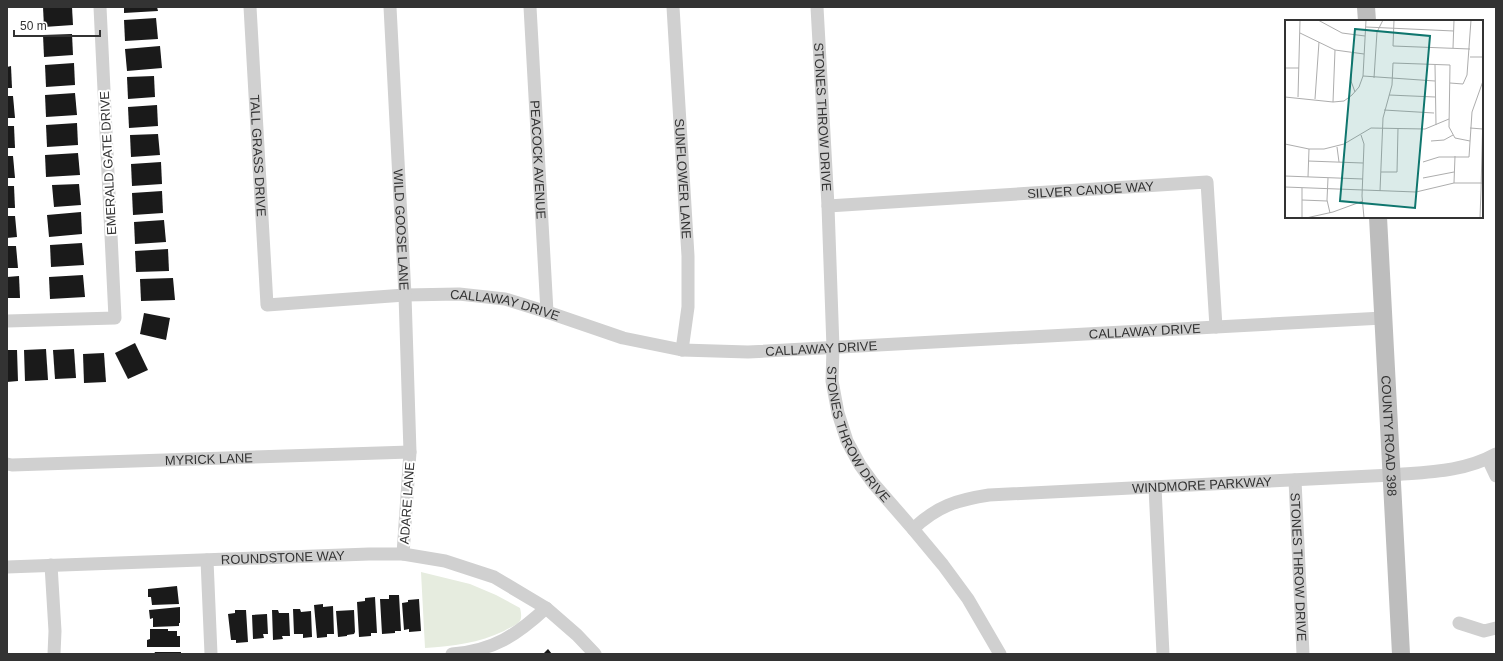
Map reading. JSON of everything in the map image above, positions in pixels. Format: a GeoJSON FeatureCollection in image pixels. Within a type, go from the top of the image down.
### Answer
{"type":"FeatureCollection","features":[{"type":"Feature","properties":{"kind":"street","name":"EMERALD GATE DRIVE"},"geometry":{"type":"LineString","coordinates":[[7,321],[116,318],[100,7]]}},
{"type":"Feature","properties":{"kind":"street","name":"TALL GRASS DRIVE"},"geometry":{"type":"LineString","coordinates":[[250,7],[268,305]]}},
{"type":"Feature","properties":{"kind":"street","name":"WILD GOOSE LANE"},"geometry":{"type":"LineString","coordinates":[[390,7],[405,295],[410,452]]}},
{"type":"Feature","properties":{"kind":"street","name":"PEACOCK AVENUE"},"geometry":{"type":"LineString","coordinates":[[530,7],[547,312]]}},
{"type":"Feature","properties":{"kind":"street","name":"SUNFLOWER LANE"},"geometry":{"type":"LineString","coordinates":[[673,7],[688,256],[688,307],[682,350]]}},
{"type":"Feature","properties":{"kind":"street","name":"STONES THROW DRIVE"},"geometry":{"type":"LineString","coordinates":[[817,7],[828,206],[833,348],[832,381],[838,413],[847,441],[860,466],[913,528],[968,599],[1000,654]]}},
{"type":"Feature","properties":{"kind":"street"},"geometry":{"type":"LineString","coordinates":[[1366,7],[1367,20]]}},
{"type":"Feature","properties":{"kind":"street","name":"SILVER CANOE WAY"},"geometry":{"type":"LineString","coordinates":[[828,206],[1207,182],[1216,327]]}},
{"type":"Feature","properties":{"kind":"street","name":"COUNTY ROAD 398"},"geometry":{"type":"LineString","coordinates":[[1378,218],[1401,654]]}},
{"type":"Feature","properties":{"kind":"street","name":"CALLAWAY DRIVE"},"geometry":{"type":"LineString","coordinates":[[268,305],[405,295],[459,294],[505,299],[623,338],[682,350],[748,352],[1383,318]]}},
{"type":"Feature","properties":{"kind":"street","name":"MYRICK LANE"},"geometry":{"type":"LineString","coordinates":[[7,464],[20,465],[410,452]]}},
{"type":"Feature","properties":{"kind":"street","name":"ADARE LANE"},"geometry":{"type":"LineString","coordinates":[[403,554],[410,452]]}},
{"type":"Feature","properties":{"kind":"street"},"geometry":{"type":"LineString","coordinates":[[1492,456],[1496,476]]}},
{"type":"Feature","properties":{"kind":"street","name":"WINDMORE PARKWAY"},"geometry":{"type":"LineString","coordinates":[[913,528],[925,517],[944,506],[975,497],[989,495],[1392,475],[1464,467],[1492,456]]}},
{"type":"Feature","properties":{"kind":"street","name":"STONES THROW DRIVE"},"geometry":{"type":"LineString","coordinates":[[1295,480],[1304,654]]}},
{"type":"Feature","properties":{"kind":"street"},"geometry":{"type":"LineString","coordinates":[[1156,487],[1163,654]]}},
{"type":"Feature","properties":{"kind":"street","name":"ROUNDSTONE WAY"},"geometry":{"type":"LineString","coordinates":[[7,567],[403,554],[445,562],[494,577],[546,608],[577,635],[594,654]]}},
{"type":"Feature","properties":{"kind":"street"},"geometry":{"type":"LineString","coordinates":[[207,560],[211,654]]}},
{"type":"Feature","properties":{"kind":"street"},"geometry":{"type":"LineString","coordinates":[[51,565],[55,631],[54,654]]}},
{"type":"Feature","properties":{"kind":"street"},"geometry":{"type":"LineString","coordinates":[[452,654],[484,648],[509,638],[526,626],[546,608]]}},
{"type":"Feature","properties":{"kind":"street"},"geometry":{"type":"LineString","coordinates":[[1459,623],[1484,631],[1496,628]]}},
{"type":"Feature","properties":{"kind":"shaded area"},"geometry":{"type":"Polygon","coordinates":[[[421,572],[470,584],[496,595],[520,608],[520,621],[495,635],[475,641],[456,645],[425,648],[421,572]]]}},
{"type":"Feature","properties":{"kind":"building"},"geometry":{"type":"Polygon","coordinates":[[[43,7],[72,7],[73,25],[44,27],[43,7]]]}},
{"type":"Feature","properties":{"kind":"building"},"geometry":{"type":"Polygon","coordinates":[[[124,7],[157,7],[158,11],[124,13],[124,7]]]}},
{"type":"Feature","properties":{"kind":"building"},"geometry":{"type":"Polygon","coordinates":[[[156,18],[158,39],[125,41],[124,20],[156,18]]]}},
{"type":"Feature","properties":{"kind":"building"},"geometry":{"type":"Polygon","coordinates":[[[72,34],[73,55],[44,57],[43,35],[72,34]]]}},
{"type":"Feature","properties":{"kind":"building"},"geometry":{"type":"Polygon","coordinates":[[[160,46],[162,68],[127,71],[125,49],[160,46]]]}},
{"type":"Feature","properties":{"kind":"building"},"geometry":{"type":"Polygon","coordinates":[[[74,63],[75,85],[46,87],[45,65],[74,63]]]}},
{"type":"Feature","properties":{"kind":"building"},"geometry":{"type":"Polygon","coordinates":[[[11,66],[12,88],[7,88],[7,67],[11,66]]]}},
{"type":"Feature","properties":{"kind":"building"},"geometry":{"type":"Polygon","coordinates":[[[154,76],[155,97],[128,99],[127,77],[154,76]]]}},
{"type":"Feature","properties":{"kind":"building"},"geometry":{"type":"Polygon","coordinates":[[[75,93],[77,115],[46,117],[45,95],[75,93]]]}},
{"type":"Feature","properties":{"kind":"building"},"geometry":{"type":"Polygon","coordinates":[[[7,96],[13,96],[15,118],[7,118],[7,96]]]}},
{"type":"Feature","properties":{"kind":"building"},"geometry":{"type":"Polygon","coordinates":[[[157,105],[158,126],[129,128],[128,107],[157,105]]]}},
{"type":"Feature","properties":{"kind":"building"},"geometry":{"type":"Polygon","coordinates":[[[77,123],[78,145],[47,147],[46,125],[77,123]]]}},
{"type":"Feature","properties":{"kind":"building"},"geometry":{"type":"Polygon","coordinates":[[[7,126],[14,126],[15,148],[7,148],[7,126]]]}},
{"type":"Feature","properties":{"kind":"building"},"geometry":{"type":"Polygon","coordinates":[[[158,134],[160,155],[131,157],[130,135],[158,134]]]}},
{"type":"Feature","properties":{"kind":"building"},"geometry":{"type":"Polygon","coordinates":[[[78,153],[80,175],[46,177],[45,155],[78,153]]]}},
{"type":"Feature","properties":{"kind":"building"},"geometry":{"type":"Polygon","coordinates":[[[7,156],[13,156],[15,178],[7,178],[7,156]]]}},
{"type":"Feature","properties":{"kind":"building"},"geometry":{"type":"Polygon","coordinates":[[[161,162],[162,184],[132,186],[131,164],[161,162]]]}},
{"type":"Feature","properties":{"kind":"building"},"geometry":{"type":"Polygon","coordinates":[[[79,184],[81,205],[54,207],[52,185],[79,184]]]}},
{"type":"Feature","properties":{"kind":"building"},"geometry":{"type":"Polygon","coordinates":[[[7,186],[14,186],[15,208],[7,208],[7,186]]]}},
{"type":"Feature","properties":{"kind":"building"},"geometry":{"type":"Polygon","coordinates":[[[162,191],[163,213],[133,215],[132,193],[162,191]]]}},
{"type":"Feature","properties":{"kind":"building"},"geometry":{"type":"Polygon","coordinates":[[[81,212],[82,234],[49,237],[47,215],[81,212]]]}},
{"type":"Feature","properties":{"kind":"building"},"geometry":{"type":"Polygon","coordinates":[[[7,216],[15,216],[17,237],[7,238],[7,216]]]}},
{"type":"Feature","properties":{"kind":"building"},"geometry":{"type":"Polygon","coordinates":[[[164,220],[166,242],[135,244],[134,222],[164,220]]]}},
{"type":"Feature","properties":{"kind":"building"},"geometry":{"type":"Polygon","coordinates":[[[82,243],[84,265],[51,267],[50,245],[82,243]]]}},
{"type":"Feature","properties":{"kind":"building"},"geometry":{"type":"Polygon","coordinates":[[[7,246],[16,246],[18,268],[7,268],[7,246]]]}},
{"type":"Feature","properties":{"kind":"building"},"geometry":{"type":"Polygon","coordinates":[[[168,249],[169,271],[136,272],[135,251],[168,249]]]}},
{"type":"Feature","properties":{"kind":"building"},"geometry":{"type":"Polygon","coordinates":[[[83,275],[85,297],[50,299],[49,277],[83,275]]]}},
{"type":"Feature","properties":{"kind":"building"},"geometry":{"type":"Polygon","coordinates":[[[19,276],[20,298],[7,298],[7,277],[19,276]]]}},
{"type":"Feature","properties":{"kind":"building"},"geometry":{"type":"Polygon","coordinates":[[[173,278],[175,300],[141,301],[140,279],[173,278]]]}},
{"type":"Feature","properties":{"kind":"building"},"geometry":{"type":"Polygon","coordinates":[[[144,313],[170,318],[166,340],[140,334],[144,313]]]}},
{"type":"Feature","properties":{"kind":"building"},"geometry":{"type":"Polygon","coordinates":[[[135,343],[148,370],[128,379],[115,353],[135,343]]]}},
{"type":"Feature","properties":{"kind":"building"},"geometry":{"type":"Polygon","coordinates":[[[46,349],[48,380],[25,381],[24,350],[46,349]]]}},
{"type":"Feature","properties":{"kind":"building"},"geometry":{"type":"Polygon","coordinates":[[[74,349],[76,378],[55,379],[53,350],[74,349]]]}},
{"type":"Feature","properties":{"kind":"building"},"geometry":{"type":"Polygon","coordinates":[[[7,350],[17,350],[18,381],[7,382],[7,350]]]}},
{"type":"Feature","properties":{"kind":"building"},"geometry":{"type":"Polygon","coordinates":[[[104,353],[106,382],[84,383],[83,354],[104,353]]]}},
{"type":"Feature","properties":{"kind":"building"},"geometry":{"type":"Polygon","coordinates":[[[177,586],[179,604],[152,605],[151,597],[148,597],[148,589],[177,586]]]}},
{"type":"Feature","properties":{"kind":"building"},"geometry":{"type":"Polygon","coordinates":[[[389,595],[399,595],[401,631],[382,634],[380,599],[389,599],[389,595]]]}},
{"type":"Feature","properties":{"kind":"building"},"geometry":{"type":"Polygon","coordinates":[[[375,597],[377,633],[371,633],[371,636],[359,637],[357,602],[365,601],[365,598],[375,597]]]}},
{"type":"Feature","properties":{"kind":"building"},"geometry":{"type":"Polygon","coordinates":[[[419,599],[421,631],[409,632],[409,629],[404,630],[402,603],[408,602],[408,600],[419,599]]]}},
{"type":"Feature","properties":{"kind":"building"},"geometry":{"type":"Polygon","coordinates":[[[323,604],[323,607],[333,606],[334,634],[327,634],[327,637],[317,638],[314,605],[323,604]]]}},
{"type":"Feature","properties":{"kind":"building"},"geometry":{"type":"Polygon","coordinates":[[[180,607],[179,626],[153,627],[153,618],[150,619],[149,610],[180,607]]]}},
{"type":"Feature","properties":{"kind":"building"},"geometry":{"type":"Polygon","coordinates":[[[293,609],[300,609],[301,612],[311,611],[312,637],[303,638],[303,634],[294,634],[293,609]]]}},
{"type":"Feature","properties":{"kind":"building"},"geometry":{"type":"Polygon","coordinates":[[[235,610],[246,610],[248,642],[236,643],[236,640],[231,640],[228,614],[235,613],[235,610]]]}},
{"type":"Feature","properties":{"kind":"building"},"geometry":{"type":"Polygon","coordinates":[[[272,610],[278,610],[279,613],[289,613],[290,636],[282,636],[283,639],[273,640],[272,610]]]}},
{"type":"Feature","properties":{"kind":"building"},"geometry":{"type":"Polygon","coordinates":[[[354,610],[354,634],[338,637],[336,611],[354,610]]]}},
{"type":"Feature","properties":{"kind":"building"},"geometry":{"type":"Polygon","coordinates":[[[267,614],[268,634],[263,634],[264,638],[253,639],[252,615],[267,614]]]}},
{"type":"Feature","properties":{"kind":"building"},"geometry":{"type":"Polygon","coordinates":[[[150,629],[168,629],[168,631],[177,631],[177,636],[180,636],[180,647],[147,647],[147,640],[150,639],[150,629]]]}},
{"type":"Feature","properties":{"kind":"building"},"geometry":{"type":"Polygon","coordinates":[[[548,649],[552,654],[543,654],[548,649]]]}},
{"type":"Feature","properties":{"kind":"building"},"geometry":{"type":"Polygon","coordinates":[[[155,652],[181,652],[181,654],[154,654],[155,652]]]}}]}
